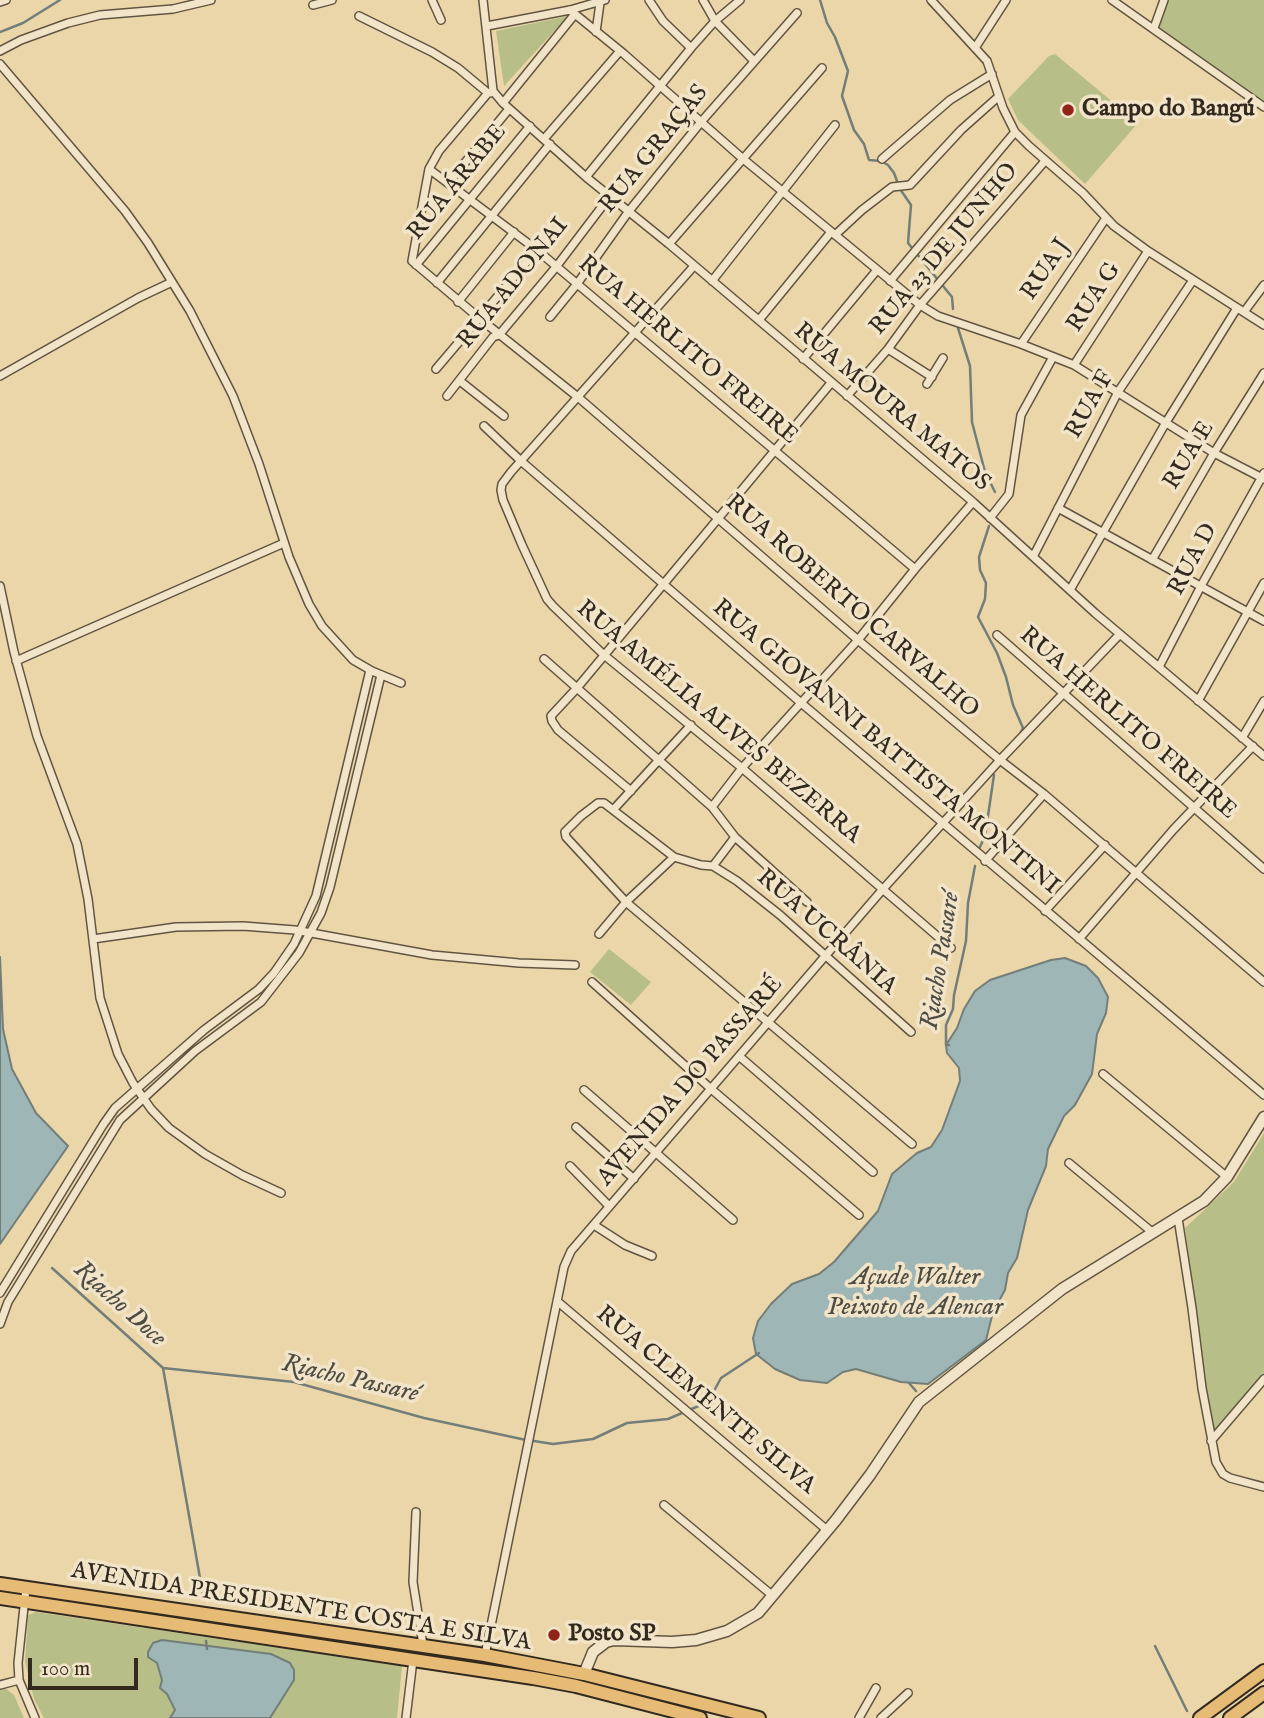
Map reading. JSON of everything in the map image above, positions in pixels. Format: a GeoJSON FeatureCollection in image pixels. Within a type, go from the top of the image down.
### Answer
{"type":"FeatureCollection","features":[{"type":"Feature","properties":{"kind":"main road","name":"AVENIDA PRESIDENTE COSTA E SILVA"},"geometry":{"type":"LineString","coordinates":[[0,1584],[485,1655],[759,1718]]}},
{"type":"Feature","properties":{"kind":"main road","name":"AVENIDA PRESIDENTE COSTA E SILVA"},"geometry":{"type":"LineString","coordinates":[[0,1598],[351,1651],[575,1677],[700,1718]]}},
{"type":"Feature","properties":{"kind":"main road"},"geometry":{"type":"LineString","coordinates":[[351,1651],[354,1635]]}},
{"type":"Feature","properties":{"kind":"main road"},"geometry":{"type":"LineString","coordinates":[[372,1653],[374,1638]]}},
{"type":"Feature","properties":{"kind":"main road"},"geometry":{"type":"LineString","coordinates":[[1200,1718],[1264,1671]]}},
{"type":"Feature","properties":{"kind":"main road"},"geometry":{"type":"LineString","coordinates":[[1230,1718],[1264,1693]]}},
{"type":"Feature","properties":{"kind":"main road"},"geometry":{"type":"LineString","coordinates":[[679,1713],[683,1699]]}},
{"type":"Feature","properties":{"kind":"main road"},"geometry":{"type":"LineString","coordinates":[[700,1718],[704,1704]]}},
{"type":"Feature","properties":{"kind":"street"},"geometry":{"type":"LineString","coordinates":[[0,2],[6,0]]}},
{"type":"Feature","properties":{"kind":"street"},"geometry":{"type":"LineString","coordinates":[[0,51],[56,27],[100,15],[173,9],[211,0]]}},
{"type":"Feature","properties":{"kind":"street"},"geometry":{"type":"LineString","coordinates":[[313,5],[332,0]]}},
{"type":"Feature","properties":{"kind":"street"},"geometry":{"type":"LineString","coordinates":[[432,0],[440,20]]}},
{"type":"Feature","properties":{"kind":"street"},"geometry":{"type":"LineString","coordinates":[[414,263],[429,169],[439,151],[491,92],[484,0]]}},
{"type":"Feature","properties":{"kind":"street"},"geometry":{"type":"LineString","coordinates":[[649,0],[663,21],[691,48]]}},
{"type":"Feature","properties":{"kind":"street"},"geometry":{"type":"LineString","coordinates":[[703,0],[715,22],[754,61]]}},
{"type":"Feature","properties":{"kind":"street"},"geometry":{"type":"LineString","coordinates":[[586,177],[691,48],[740,0]]}},
{"type":"Feature","properties":{"kind":"street"},"geometry":{"type":"LineString","coordinates":[[931,0],[987,61],[998,97],[1015,132],[1083,193],[1114,226],[1264,326]]}},
{"type":"Feature","properties":{"kind":"street"},"geometry":{"type":"LineString","coordinates":[[975,48],[1006,0]]}},
{"type":"Feature","properties":{"kind":"street"},"geometry":{"type":"LineString","coordinates":[[1112,0],[1264,107]]}},
{"type":"Feature","properties":{"kind":"street"},"geometry":{"type":"LineString","coordinates":[[1154,29],[1164,0]]}},
{"type":"Feature","properties":{"kind":"street"},"geometry":{"type":"LineString","coordinates":[[487,26],[573,12],[602,1]]}},
{"type":"Feature","properties":{"kind":"street"},"geometry":{"type":"LineString","coordinates":[[596,32],[602,1]]}},
{"type":"Feature","properties":{"kind":"street"},"geometry":{"type":"LineString","coordinates":[[573,12],[742,158],[920,305],[938,316],[1074,365],[1165,424],[1214,453],[1263,477]]}},
{"type":"Feature","properties":{"kind":"street"},"geometry":{"type":"LineString","coordinates":[[449,182],[573,12]]}},
{"type":"Feature","properties":{"kind":"street","name":"RUA GRAÇAS"},"geometry":{"type":"LineString","coordinates":[[550,317],[629,211],[701,122],[797,13]]}},
{"type":"Feature","properties":{"kind":"street","name":"RUA MOURA MATOS"},"geometry":{"type":"LineString","coordinates":[[359,16],[432,52],[491,92],[586,177],[973,502],[1120,634],[1264,755]]}},
{"type":"Feature","properties":{"kind":"street"},"geometry":{"type":"LineString","coordinates":[[438,283],[620,51]]}},
{"type":"Feature","properties":{"kind":"street"},"geometry":{"type":"LineString","coordinates":[[0,64],[125,211],[172,282],[211,350],[233,396],[259,464],[299,581],[322,626],[354,660],[401,683]]}},
{"type":"Feature","properties":{"kind":"street"},"geometry":{"type":"LineString","coordinates":[[669,244],[822,68]]}},
{"type":"Feature","properties":{"kind":"street"},"geometry":{"type":"LineString","coordinates":[[882,159],[950,100],[992,74]]}},
{"type":"Feature","properties":{"kind":"street"},"geometry":{"type":"LineString","coordinates":[[759,320],[833,233],[862,210],[899,187],[910,185],[961,130],[998,97]]}},
{"type":"Feature","properties":{"kind":"street"},"geometry":{"type":"LineString","coordinates":[[712,281],[835,125]]}},
{"type":"Feature","properties":{"kind":"street","name":"RUA ÁRABE"},"geometry":{"type":"LineString","coordinates":[[414,263],[530,126]]}},
{"type":"Feature","properties":{"kind":"street"},"geometry":{"type":"LineString","coordinates":[[890,281],[1015,132]]}},
{"type":"Feature","properties":{"kind":"street","name":"RUA 23 DE JUNHO"},"geometry":{"type":"LineString","coordinates":[[847,396],[888,349],[920,305],[1045,161]]}},
{"type":"Feature","properties":{"kind":"street","name":"RUA HERLITO FREIRE"},"geometry":{"type":"LineString","coordinates":[[429,169],[537,250],[915,569]]}},
{"type":"Feature","properties":{"kind":"street","name":"RUA ADONAI"},"geometry":{"type":"LineString","coordinates":[[447,396],[493,337],[499,335],[556,267],[610,196]]}},
{"type":"Feature","properties":{"kind":"street","name":"RUA J"},"geometry":{"type":"LineString","coordinates":[[1021,344],[1106,218]]}},
{"type":"Feature","properties":{"kind":"street"},"geometry":{"type":"LineString","coordinates":[[458,302],[514,232]]}},
{"type":"Feature","properties":{"kind":"street"},"geometry":{"type":"LineString","coordinates":[[436,369],[537,250]]}},
{"type":"Feature","properties":{"kind":"street","name":"RUA G"},"geometry":{"type":"LineString","coordinates":[[1074,365],[1148,251]]}},
{"type":"Feature","properties":{"kind":"street","name":"RUA ROBERTO CARVALHO"},"geometry":{"type":"LineString","coordinates":[[414,263],[458,302],[579,398],[858,640],[1000,760],[1045,794],[1264,982]]}},
{"type":"Feature","properties":{"kind":"street"},"geometry":{"type":"LineString","coordinates":[[521,461],[694,266]]}},
{"type":"Feature","properties":{"kind":"street"},"geometry":{"type":"LineString","coordinates":[[803,359],[877,270]]}},
{"type":"Feature","properties":{"kind":"street","name":"RUA F"},"geometry":{"type":"LineString","coordinates":[[1034,555],[1118,392],[1193,280]]}},
{"type":"Feature","properties":{"kind":"street"},"geometry":{"type":"LineString","coordinates":[[0,376],[138,298],[172,282]]}},
{"type":"Feature","properties":{"kind":"street"},"geometry":{"type":"LineString","coordinates":[[1070,590],[1165,424],[1240,310],[1264,285]]}},
{"type":"Feature","properties":{"kind":"street"},"geometry":{"type":"LineString","coordinates":[[888,349],[929,381],[943,358]]}},
{"type":"Feature","properties":{"kind":"street"},"geometry":{"type":"LineString","coordinates":[[990,518],[1009,494],[1021,415],[1053,358]]}},
{"type":"Feature","properties":{"kind":"street","name":"RUA E"},"geometry":{"type":"LineString","coordinates":[[1152,560],[1264,373]]}},
{"type":"Feature","properties":{"kind":"street"},"geometry":{"type":"LineString","coordinates":[[460,381],[504,416]]}},
{"type":"Feature","properties":{"kind":"street"},"geometry":{"type":"LineString","coordinates":[[631,791],[558,730],[552,721],[553,713],[577,688],[831,383]]}},
{"type":"Feature","properties":{"kind":"street","name":"RUA GIOVANNI BATTISTA MONTINI"},"geometry":{"type":"LineString","coordinates":[[484,426],[521,461],[985,861],[1264,1095]]}},
{"type":"Feature","properties":{"kind":"street","name":"RUA AMÉLIA ALVES BEZERRA"},"geometry":{"type":"LineString","coordinates":[[521,461],[501,490],[547,599],[604,655],[742,768],[951,948]]}},
{"type":"Feature","properties":{"kind":"street","name":"RUA D"},"geometry":{"type":"LineString","coordinates":[[1159,667],[1263,477]]}},
{"type":"Feature","properties":{"kind":"street"},"geometry":{"type":"LineString","coordinates":[[544,659],[712,807],[742,768],[858,640],[973,502]]}},
{"type":"Feature","properties":{"kind":"street"},"geometry":{"type":"LineString","coordinates":[[1058,508],[1264,621]]}},
{"type":"Feature","properties":{"kind":"street"},"geometry":{"type":"LineString","coordinates":[[16,661],[284,543]]}},
{"type":"Feature","properties":{"kind":"street"},"geometry":{"type":"LineString","coordinates":[[1198,701],[1264,583]]}},
{"type":"Feature","properties":{"kind":"street"},"geometry":{"type":"LineString","coordinates":[[0,586],[16,661],[37,736],[77,844],[84,873],[100,998],[118,1054],[143,1097],[169,1128],[205,1154],[242,1175],[281,1192]]}},
{"type":"Feature","properties":{"kind":"street","name":"AVENIDA DO PASSARÉ"},"geometry":{"type":"LineString","coordinates":[[485,1655],[564,1267],[571,1251],[883,889],[1000,760],[1120,634]]}},
{"type":"Feature","properties":{"kind":"street","name":"RUA HERLITO FREIRE"},"geometry":{"type":"LineString","coordinates":[[997,635],[1264,869]]}},
{"type":"Feature","properties":{"kind":"street"},"geometry":{"type":"LineString","coordinates":[[0,1293],[115,1108],[204,1030],[259,989],[274,973],[300,931],[320,880],[370,670]]}},
{"type":"Feature","properties":{"kind":"street"},"geometry":{"type":"LineString","coordinates":[[0,1324],[8,1302],[120,1120],[195,1051],[261,1002],[286,972],[311,933],[330,887],[381,675]]}},
{"type":"Feature","properties":{"kind":"street"},"geometry":{"type":"LineString","coordinates":[[1242,738],[1264,701]]}},
{"type":"Feature","properties":{"kind":"street"},"geometry":{"type":"LineString","coordinates":[[613,810],[691,725]]}},
{"type":"Feature","properties":{"kind":"street"},"geometry":{"type":"LineString","coordinates":[[1079,939],[1253,746]]}},
{"type":"Feature","properties":{"kind":"street"},"geometry":{"type":"LineString","coordinates":[[985,861],[1045,794]]}},
{"type":"Feature","properties":{"kind":"street"},"geometry":{"type":"LineString","coordinates":[[735,837],[713,866],[701,865],[674,857],[604,803],[598,803],[565,832],[566,837],[626,902],[912,1144]]}},
{"type":"Feature","properties":{"kind":"street","name":"RUA UCRÂNIA"},"geometry":{"type":"LineString","coordinates":[[712,807],[735,837],[807,902]]}},
{"type":"Feature","properties":{"kind":"street"},"geometry":{"type":"LineString","coordinates":[[1045,911],[1105,845]]}},
{"type":"Feature","properties":{"kind":"street"},"geometry":{"type":"LineString","coordinates":[[599,934],[626,902],[674,857]]}},
{"type":"Feature","properties":{"kind":"street","name":"RUA UCRÂNIA"},"geometry":{"type":"LineString","coordinates":[[713,866],[758,897],[911,1032]]}},
{"type":"Feature","properties":{"kind":"street"},"geometry":{"type":"LineString","coordinates":[[93,939],[176,928],[243,926],[300,931],[432,955],[575,965]]}},
{"type":"Feature","properties":{"kind":"street"},"geometry":{"type":"LineString","coordinates":[[592,982],[710,1088],[859,1215]]}},
{"type":"Feature","properties":{"kind":"street"},"geometry":{"type":"LineString","coordinates":[[738,1056],[873,1172]]}},
{"type":"Feature","properties":{"kind":"street"},"geometry":{"type":"LineString","coordinates":[[1102,1074],[1227,1177]]}},
{"type":"Feature","properties":{"kind":"street"},"geometry":{"type":"LineString","coordinates":[[584,1090],[733,1220]]}},
{"type":"Feature","properties":{"kind":"street"},"geometry":{"type":"LineString","coordinates":[[575,1677],[603,1643],[614,1640],[672,1642],[712,1637],[751,1619],[774,1596],[870,1475],[919,1402],[1062,1289],[1204,1201],[1227,1177],[1264,1117]]}},
{"type":"Feature","properties":{"kind":"street"},"geometry":{"type":"LineString","coordinates":[[576,1127],[634,1179]]}},
{"type":"Feature","properties":{"kind":"street"},"geometry":{"type":"LineString","coordinates":[[1069,1163],[1152,1232]]}},
{"type":"Feature","properties":{"kind":"street"},"geometry":{"type":"LineString","coordinates":[[570,1166],[609,1206]]}},
{"type":"Feature","properties":{"kind":"street"},"geometry":{"type":"LineString","coordinates":[[1178,1218],[1216,1462],[1223,1474],[1241,1483],[1264,1487]]}},
{"type":"Feature","properties":{"kind":"street"},"geometry":{"type":"LineString","coordinates":[[594,1224],[625,1245],[652,1256]]}},
{"type":"Feature","properties":{"kind":"street","name":"RUA CLEMENTE SILVA"},"geometry":{"type":"LineString","coordinates":[[557,1301],[827,1530]]}},
{"type":"Feature","properties":{"kind":"street"},"geometry":{"type":"LineString","coordinates":[[1211,1441],[1264,1379]]}},
{"type":"Feature","properties":{"kind":"street"},"geometry":{"type":"LineString","coordinates":[[664,1505],[774,1596]]}},
{"type":"Feature","properties":{"kind":"street"},"geometry":{"type":"LineString","coordinates":[[416,1512],[413,1582],[423,1645]]}},
{"type":"Feature","properties":{"kind":"street"},"geometry":{"type":"LineString","coordinates":[[26,1588],[18,1663],[19,1680],[35,1718]]}},
{"type":"Feature","properties":{"kind":"street"},"geometry":{"type":"LineString","coordinates":[[406,1718],[413,1659]]}},
{"type":"Feature","properties":{"kind":"street"},"geometry":{"type":"LineString","coordinates":[[0,1685],[19,1680]]}},
{"type":"Feature","properties":{"kind":"street"},"geometry":{"type":"LineString","coordinates":[[859,1718],[876,1688]]}},
{"type":"Feature","properties":{"kind":"street"},"geometry":{"type":"LineString","coordinates":[[881,1718],[908,1693]]}},
{"type":"Feature","properties":{"kind":"green space"},"geometry":{"type":"Polygon","coordinates":[[[1168,0],[1264,0],[1264,103],[1158,27],[1168,0]]]}},
{"type":"Feature","properties":{"kind":"green space"},"geometry":{"type":"Polygon","coordinates":[[[568,16],[504,86],[496,31],[568,16]]]}},
{"type":"Feature","properties":{"kind":"green space","name":"Campo do Bangú"},"geometry":{"type":"Polygon","coordinates":[[[1055,54],[1138,123],[1085,184],[1018,120],[1008,99],[1049,56],[1055,54]]]}},
{"type":"Feature","properties":{"kind":"green space"},"geometry":{"type":"Polygon","coordinates":[[[609,949],[651,982],[631,1005],[590,972],[609,949]]]}},
{"type":"Feature","properties":{"kind":"green space"},"geometry":{"type":"Polygon","coordinates":[[[1264,1133],[1264,1374],[1218,1432],[1212,1430],[1185,1228],[1234,1182],[1264,1133]]]}},
{"type":"Feature","properties":{"kind":"green space"},"geometry":{"type":"Polygon","coordinates":[[[36,1612],[402,1666],[397,1718],[270,1718],[294,1680],[279,1657],[148,1652],[148,1657],[157,1662],[175,1711],[170,1718],[44,1718],[34,1699],[25,1661],[28,1615],[36,1612]]]}},
{"type":"Feature","properties":{"kind":"green space"},"geometry":{"type":"Polygon","coordinates":[[[5,1688],[14,1695],[24,1718],[0,1718],[0,1690],[5,1688]]]}},
{"type":"Feature","properties":{"kind":"water"},"geometry":{"type":"Polygon","coordinates":[[[0,957],[3,1029],[12,1069],[36,1113],[68,1146],[0,1244],[0,957]]]}},
{"type":"Feature","properties":{"kind":"water","name":"Açude Walter Peixoto de Alencar"},"geometry":{"type":"Polygon","coordinates":[[[1065,958],[1086,966],[1098,978],[1108,997],[1106,1013],[1097,1034],[1092,1074],[1075,1105],[1064,1116],[1048,1149],[1046,1166],[1028,1210],[1017,1258],[1008,1273],[1005,1290],[993,1312],[986,1340],[928,1384],[901,1382],[856,1369],[843,1372],[827,1383],[800,1380],[775,1369],[756,1354],[753,1338],[758,1321],[792,1284],[819,1274],[834,1262],[878,1211],[892,1174],[917,1153],[931,1147],[942,1130],[960,1081],[959,1068],[947,1053],[946,1045],[975,991],[990,980],[1065,958]]]}},
{"type":"Feature","properties":{"kind":"water"},"geometry":{"type":"Polygon","coordinates":[[[162,1640],[271,1654],[290,1663],[294,1670],[294,1680],[270,1718],[170,1718],[175,1710],[167,1694],[160,1688],[162,1680],[157,1663],[148,1657],[153,1643],[162,1640]]]}},
{"type":"Feature","properties":{"kind":"waterway","name":"Riacho Doce"},"geometry":{"type":"LineString","coordinates":[[0,32],[23,23],[60,0]]}},
{"type":"Feature","properties":{"kind":"waterway","name":"Riacho Passaré"},"geometry":{"type":"LineString","coordinates":[[820,0],[848,71],[842,96],[854,130],[864,144],[869,160],[881,161],[894,173],[900,189],[911,205],[908,243],[952,297],[953,309]]}},
{"type":"Feature","properties":{"kind":"waterway","name":"Riacho Passaré"},"geometry":{"type":"LineString","coordinates":[[958,328],[970,366],[972,422],[985,472],[995,492]]}},
{"type":"Feature","properties":{"kind":"waterway","name":"Riacho Passaré"},"geometry":{"type":"LineString","coordinates":[[989,526],[979,557],[980,570],[986,583],[985,599],[978,617],[1006,677],[1013,705],[1023,728],[1021,732]]}},
{"type":"Feature","properties":{"kind":"waterway","name":"Riacho Passaré"},"geometry":{"type":"LineString","coordinates":[[979,849],[985,836],[994,775]]}},
{"type":"Feature","properties":{"kind":"waterway","name":"Riacho Passaré"},"geometry":{"type":"LineString","coordinates":[[949,1045],[946,1045],[946,1025],[953,1009],[966,941],[968,903],[975,866]]}},
{"type":"Feature","properties":{"kind":"waterway","name":"Riacho Doce"},"geometry":{"type":"LineString","coordinates":[[52,1268],[163,1368]]}},
{"type":"Feature","properties":{"kind":"waterway","name":"Riacho Passaré"},"geometry":{"type":"LineString","coordinates":[[534,1441],[553,1444],[593,1439],[627,1423],[668,1419],[708,1402],[721,1378],[759,1353]]}},
{"type":"Feature","properties":{"kind":"waterway","name":"Riacho Passaré"},"geometry":{"type":"LineString","coordinates":[[163,1368],[294,1382],[424,1418],[526,1440]]}},
{"type":"Feature","properties":{"kind":"waterway"},"geometry":{"type":"LineString","coordinates":[[163,1368],[203,1595]]}},
{"type":"Feature","properties":{"kind":"waterway"},"geometry":{"type":"LineString","coordinates":[[909,1383],[916,1391]]}},
{"type":"Feature","properties":{"kind":"waterway"},"geometry":{"type":"LineString","coordinates":[[206,1641],[207,1649]]}},
{"type":"Feature","properties":{"kind":"waterway"},"geometry":{"type":"LineString","coordinates":[[1155,1646],[1187,1711]]}},
{"type":"Feature","properties":{"kind":"place","name":"Campo do Bangú"},"geometry":{"type":"Point","coordinates":[1068,110]}},
{"type":"Feature","properties":{"kind":"place","name":"Posto SP"},"geometry":{"type":"Point","coordinates":[554,1635]}}]}
